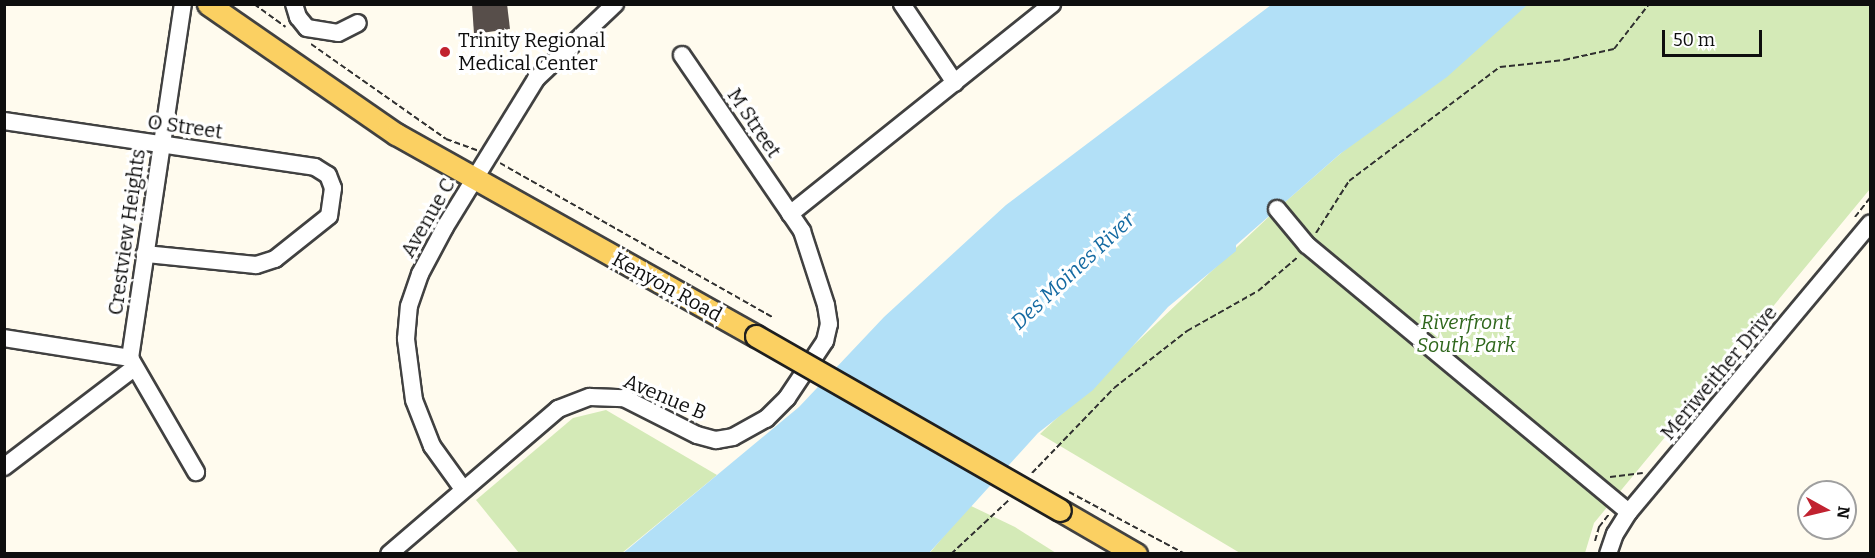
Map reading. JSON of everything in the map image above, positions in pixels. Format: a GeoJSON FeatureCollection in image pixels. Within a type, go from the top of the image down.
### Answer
{"type":"FeatureCollection","features":[{"type":"Feature","properties":{"kind":"main road","name":"Kenyon Road"},"geometry":{"type":"LineString","coordinates":[[208,4],[396,135],[756,336],[1065,501],[1136,554]]}},
{"type":"Feature","properties":{"kind":"street","name":"Crestview Heights"},"geometry":{"type":"LineString","coordinates":[[132,363],[160,144],[183,4]]}},
{"type":"Feature","properties":{"kind":"street"},"geometry":{"type":"LineString","coordinates":[[294,4],[298,17],[307,28],[338,33],[358,22]]}},
{"type":"Feature","properties":{"kind":"street","name":"Avenue C"},"geometry":{"type":"LineString","coordinates":[[463,489],[432,446],[422,423],[408,372],[406,339],[410,306],[420,274],[473,180],[536,79],[615,4]]}},
{"type":"Feature","properties":{"kind":"street"},"geometry":{"type":"LineString","coordinates":[[902,4],[955,83]]}},
{"type":"Feature","properties":{"kind":"street"},"geometry":{"type":"LineString","coordinates":[[790,214],[1052,4]]}},
{"type":"Feature","properties":{"kind":"street","name":"M Street"},"geometry":{"type":"LineString","coordinates":[[682,55],[790,214]]}},
{"type":"Feature","properties":{"kind":"street","name":"O Street"},"geometry":{"type":"LineString","coordinates":[[4,121],[315,167],[328,175],[333,188],[333,205],[328,216],[294,248],[256,265],[145,254]]}},
{"type":"Feature","properties":{"kind":"street"},"geometry":{"type":"LineString","coordinates":[[1277,209],[1307,245],[1629,512]]}},
{"type":"Feature","properties":{"kind":"street","name":"Avenue B"},"geometry":{"type":"LineString","coordinates":[[388,554],[558,409],[590,396],[624,398],[697,435],[716,440],[733,437],[766,419],[787,398],[825,341],[829,324],[811,254],[790,214]]}},
{"type":"Feature","properties":{"kind":"street","name":"Meriweither Drive"},"geometry":{"type":"LineString","coordinates":[[1608,554],[1615,534],[1629,512],[1870,224]]}},
{"type":"Feature","properties":{"kind":"street"},"geometry":{"type":"LineString","coordinates":[[4,338],[132,363],[196,472]]}},
{"type":"Feature","properties":{"kind":"street"},"geometry":{"type":"LineString","coordinates":[[4,467],[132,363]]}},
{"type":"Feature","properties":{"kind":"path"},"geometry":{"type":"LineString","coordinates":[[254,4],[292,31]]}},
{"type":"Feature","properties":{"kind":"path"},"geometry":{"type":"LineString","coordinates":[[1029,477],[1114,388],[1188,331],[1258,291],[1295,261],[1349,181],[1500,67],[1564,60],[1614,49],[1649,4]]}},
{"type":"Feature","properties":{"kind":"path"},"geometry":{"type":"LineString","coordinates":[[302,38],[446,139],[488,156],[772,316]]}},
{"type":"Feature","properties":{"kind":"path"},"geometry":{"type":"LineString","coordinates":[[951,554],[1015,493]]}},
{"type":"Feature","properties":{"kind":"path"},"geometry":{"type":"LineString","coordinates":[[1065,501],[1185,554]]}},
{"type":"Feature","properties":{"kind":"green space","name":"Riverfront South Park"},"geometry":{"type":"Polygon","coordinates":[[[1511,5],[1870,5],[1870,189],[1594,523],[1585,553],[1240,553],[1040,434],[1277,209],[1511,5]]]}},
{"type":"Feature","properties":{"kind":"green space"},"geometry":{"type":"Polygon","coordinates":[[[606,410],[717,475],[622,553],[519,553],[476,500],[573,418],[606,410]]]}},
{"type":"Feature","properties":{"kind":"green space"},"geometry":{"type":"Polygon","coordinates":[[[969,505],[1015,527],[1056,553],[929,554],[969,505]]]}},
{"type":"Feature","properties":{"kind":"water","name":"Des Moines River"},"geometry":{"type":"Polygon","coordinates":[[[1271,5],[1527,5],[1447,77],[1340,154],[1236,245],[1236,251],[1168,307],[1093,390],[1038,433],[929,553],[622,554],[799,407],[884,317],[1006,205],[1271,5]]]}},
{"type":"Feature","properties":{"kind":"building"},"geometry":{"type":"Polygon","coordinates":[[[472,4],[507,4],[510,29],[474,34],[472,4]]]}},
{"type":"Feature","properties":{"kind":"place","name":"Trinity Regional Medical Center"},"geometry":{"type":"Point","coordinates":[445,52]}}]}
